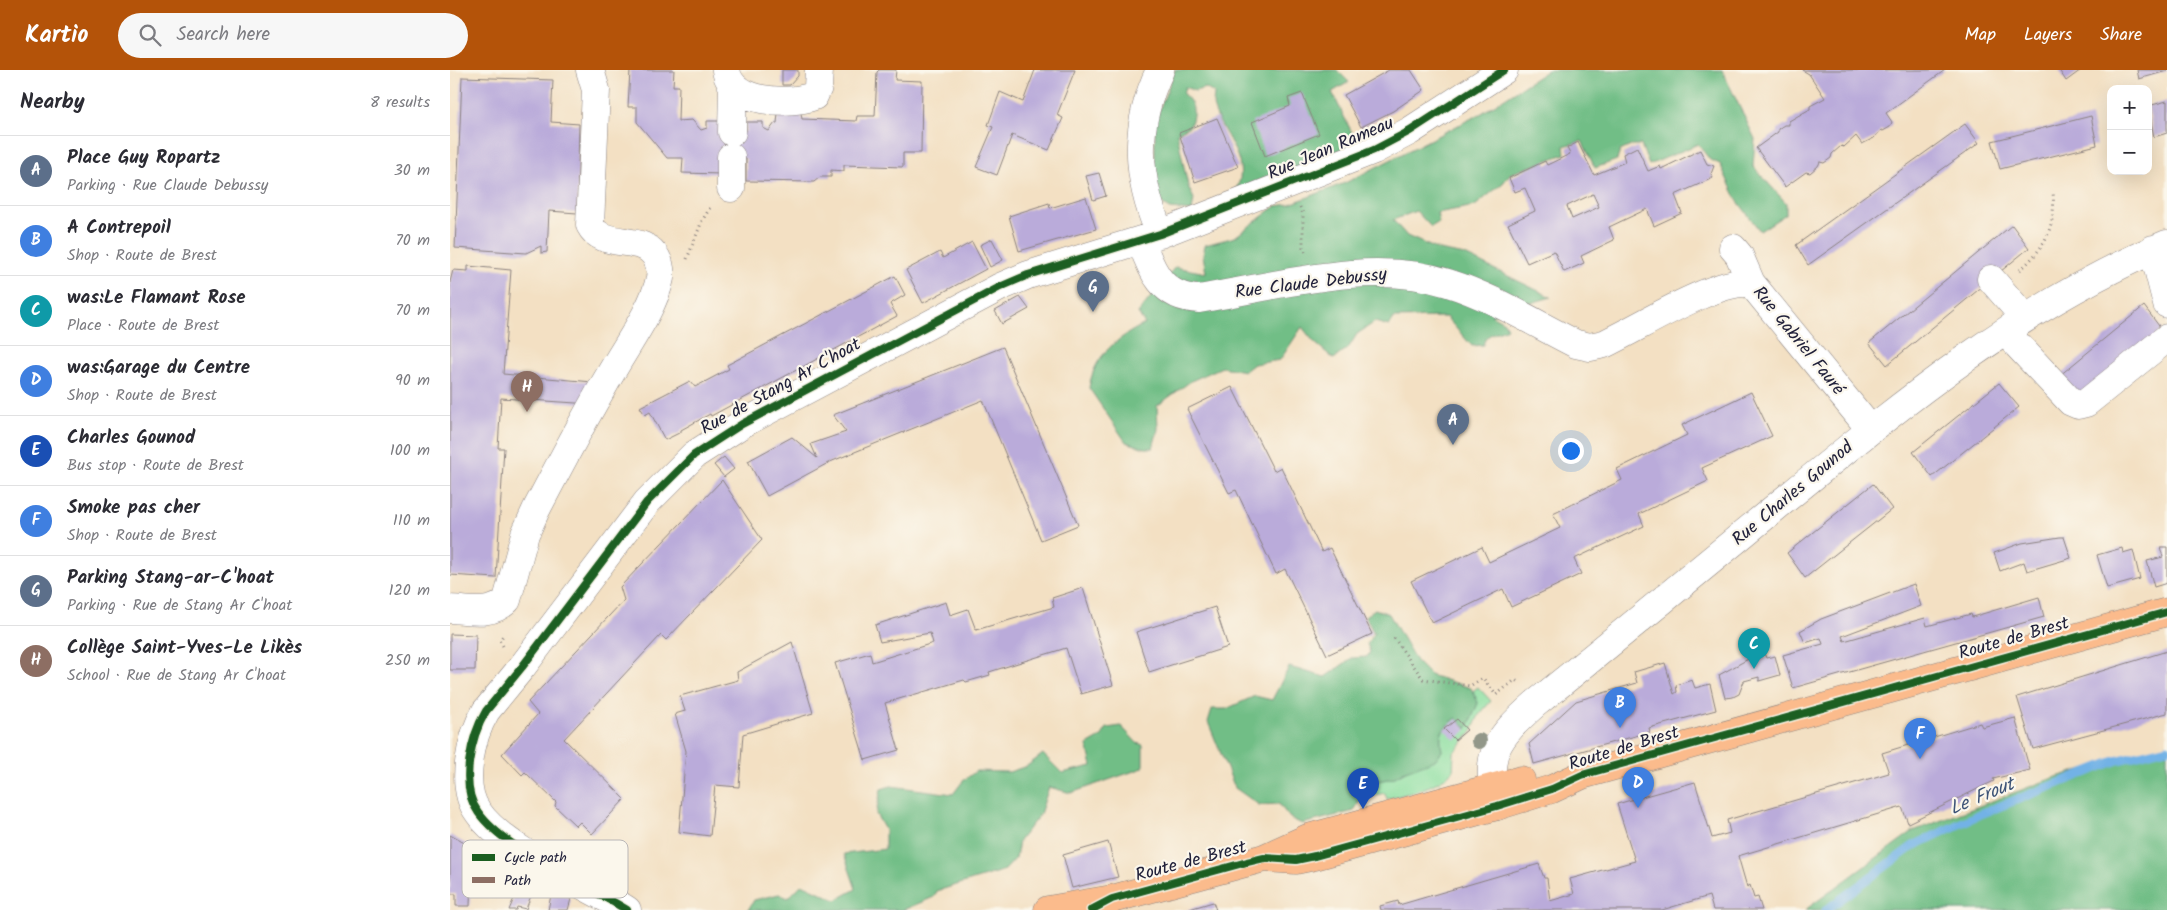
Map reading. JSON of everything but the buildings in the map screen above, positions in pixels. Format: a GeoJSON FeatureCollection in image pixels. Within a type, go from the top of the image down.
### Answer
{"type":"FeatureCollection","features":[{"type":"Feature","properties":{"kind":"main road","name":"Route de Brest"},"geometry":{"type":"LineString","coordinates":[[1048,910],[1101,905],[1264,858],[1308,838],[1495,797],[1538,777],[1582,775],[2167,612]]}},
{"type":"Feature","properties":{"kind":"street"},"geometry":{"type":"LineString","coordinates":[[450,609],[483,611],[501,606],[507,600],[525,534],[536,510],[633,338],[660,277],[657,259],[652,252],[641,246],[602,238],[593,232],[590,225],[596,90],[590,70]]}},
{"type":"Feature","properties":{"kind":"street"},"geometry":{"type":"LineString","coordinates":[[730,79],[743,94],[759,99],[808,98],[814,96],[818,87],[819,70]]}},
{"type":"Feature","properties":{"kind":"street","name":"Rue Claude Debussy"},"geometry":{"type":"LineString","coordinates":[[1160,70],[1144,110],[1140,143],[1150,237],[1148,262],[1158,280],[1167,290],[1185,298],[1199,299],[1327,278],[1376,273],[1408,274],[1447,282],[1471,291],[1576,344],[1597,346],[1710,292],[1740,282],[1751,283]]}},
{"type":"Feature","properties":{"kind":"street","name":"Rue Jean Rameau"},"geometry":{"type":"LineString","coordinates":[[1150,237],[1374,150],[1410,131],[1504,70]]}},
{"type":"Feature","properties":{"kind":"street"},"geometry":{"type":"LineString","coordinates":[[730,79],[731,188]]}},
{"type":"Feature","properties":{"kind":"street","name":"Rue de Stang Ar C'hoat"},"geometry":{"type":"LineString","coordinates":[[461,796],[469,778],[461,746],[476,729],[486,711],[578,594],[632,521],[674,474],[700,450],[742,424],[1000,287],[1028,275],[1150,237]]}},
{"type":"Feature","properties":{"kind":"street"},"geometry":{"type":"LineString","coordinates":[[2160,247],[2167,304]]}},
{"type":"Feature","properties":{"kind":"street","name":"Rue Charles Gounod"},"geometry":{"type":"LineString","coordinates":[[1495,797],[1490,766],[1495,749],[1522,716],[1871,430],[1971,354],[2018,328],[2103,273],[2160,247]]}},
{"type":"Feature","properties":{"kind":"street","name":"Rue Gabriel Fauré"},"geometry":{"type":"LineString","coordinates":[[1733,248],[1739,255],[1751,283],[1871,430]]}},
{"type":"Feature","properties":{"kind":"street"},"geometry":{"type":"LineString","coordinates":[[1994,284],[2018,328],[2071,402],[2078,405],[2086,403],[2167,338]]}},
{"type":"Feature","properties":{"kind":"street"},"geometry":{"type":"LineString","coordinates":[[461,796],[507,840]]}},
{"type":"Feature","properties":{"kind":"street"},"geometry":{"type":"LineString","coordinates":[[606,898],[627,910]]}},
{"type":"Feature","properties":{"kind":"path"},"geometry":{"type":"LineString","coordinates":[[1293,183],[1302,214],[1303,247],[1307,252],[1316,253]]}},
{"type":"Feature","properties":{"kind":"path"},"geometry":{"type":"LineString","coordinates":[[1994,284],[2037,255],[2043,247],[2052,213],[2053,192]]}},
{"type":"Feature","properties":{"kind":"path"},"geometry":{"type":"LineString","coordinates":[[1394,638],[1420,675],[1428,680],[1470,686],[1483,678],[1496,695],[1515,680],[1518,683]]}},
{"type":"Feature","properties":{"kind":"green space"},"geometry":{"type":"Polygon","coordinates":[[[1175,70],[1337,70],[1349,82],[1332,92],[1357,143],[1232,195],[1241,173],[1235,152],[1214,109],[1214,93],[1205,88],[1195,91],[1185,87],[1183,94],[1192,105],[1193,117],[1190,126],[1177,133],[1188,186],[1194,199],[1192,211],[1170,209],[1155,198],[1155,121],[1175,70]]]}},
{"type":"Feature","properties":{"kind":"green space"},"geometry":{"type":"Polygon","coordinates":[[[1548,70],[1722,70],[1755,139],[1753,166],[1786,203],[1786,214],[1760,231],[1737,200],[1720,164],[1710,160],[1698,144],[1649,165],[1641,145],[1633,145],[1620,151],[1617,160],[1595,168],[1582,141],[1564,146],[1565,154],[1510,174],[1503,183],[1475,206],[1437,213],[1439,222],[1431,227],[1416,211],[1393,220],[1407,236],[1439,250],[1465,255],[1551,297],[1491,315],[1504,322],[1507,328],[1490,335],[1483,345],[1472,346],[1446,317],[1394,318],[1389,326],[1375,322],[1357,334],[1349,347],[1334,359],[1314,342],[1302,327],[1280,360],[1254,364],[1245,371],[1222,367],[1191,381],[1157,406],[1158,429],[1153,448],[1145,448],[1126,442],[1089,388],[1092,376],[1096,366],[1108,349],[1125,335],[1145,324],[1138,313],[1175,267],[1206,273],[1203,255],[1205,245],[1235,237],[1276,206],[1290,204],[1345,183],[1482,113],[1548,70]]]}},
{"type":"Feature","properties":{"kind":"green space"},"geometry":{"type":"Polygon","coordinates":[[[1375,609],[1389,614],[1416,661],[1430,675],[1471,688],[1478,703],[1467,729],[1456,718],[1442,732],[1442,751],[1435,760],[1403,772],[1393,778],[1362,784],[1355,794],[1360,800],[1354,811],[1302,824],[1290,818],[1279,804],[1259,805],[1235,788],[1208,722],[1212,709],[1226,709],[1255,696],[1272,700],[1289,667],[1325,677],[1352,658],[1367,657],[1370,652],[1367,644],[1374,633],[1365,616],[1375,609]]]}},
{"type":"Feature","properties":{"kind":"green space"},"geometry":{"type":"Polygon","coordinates":[[[1478,687],[1491,701],[1479,715],[1471,733],[1454,752],[1453,771],[1439,782],[1413,792],[1387,799],[1385,793],[1366,797],[1362,784],[1393,778],[1442,751],[1442,732],[1456,718],[1467,729],[1478,703],[1473,691],[1478,687]]]}},
{"type":"Feature","properties":{"kind":"green space"},"geometry":{"type":"Polygon","coordinates":[[[1121,726],[1137,743],[1143,745],[1143,768],[1071,793],[1049,787],[1040,814],[1019,841],[1016,858],[1005,870],[937,891],[934,897],[903,910],[748,910],[754,900],[779,894],[788,898],[802,884],[836,900],[856,889],[844,854],[885,849],[885,830],[876,814],[881,789],[891,786],[953,794],[963,781],[976,771],[1009,772],[1027,766],[1043,754],[1062,773],[1092,766],[1087,745],[1101,737],[1107,728],[1121,726]]]}},
{"type":"Feature","properties":{"kind":"green space"},"geometry":{"type":"Polygon","coordinates":[[[2167,745],[2167,910],[1805,910],[1913,831],[2053,778],[2167,745]]]}},
{"type":"Feature","properties":{"kind":"waterway","name":"Le Frout"},"geometry":{"type":"LineString","coordinates":[[1826,910],[1913,846],[1978,815],[2115,761],[2167,748]]}},
{"type":"Feature","properties":{"kind":"cycle path"},"geometry":{"type":"LineString","coordinates":[[507,840],[490,826],[478,812],[472,801],[469,789],[469,761],[481,721],[486,711],[522,667],[647,502],[694,455],[742,424],[1000,287],[1028,275],[1160,234],[1374,150],[1410,131],[1504,70]]}},
{"type":"Feature","properties":{"kind":"cycle path"},"geometry":{"type":"LineString","coordinates":[[1091,910],[1112,899],[1247,862],[1264,858],[1296,860],[1315,856],[1497,806],[1552,789],[1582,775],[2167,612]]}},
{"type":"Feature","properties":{"kind":"cycle path"},"geometry":{"type":"LineString","coordinates":[[606,898],[627,910]]}},
{"type":"Feature","properties":{"kind":"place","name":"Parking Stang-ar-C'hoat"},"geometry":{"type":"Point","coordinates":[1093,312]}},
{"type":"Feature","properties":{"kind":"place","name":"Collège Saint-Yves-Le Likès"},"geometry":{"type":"Point","coordinates":[527,412]}},
{"type":"Feature","properties":{"kind":"place","name":"Place Guy Ropartz"},"geometry":{"type":"Point","coordinates":[1453,445]}},
{"type":"Feature","properties":{"kind":"place","name":"was:Le Flamant Rose"},"geometry":{"type":"Point","coordinates":[1754,669]}},
{"type":"Feature","properties":{"kind":"place","name":"A Contrepoil"},"geometry":{"type":"Point","coordinates":[1620,728]}},
{"type":"Feature","properties":{"kind":"place","name":"Smoke pas cher"},"geometry":{"type":"Point","coordinates":[1920,759]}},
{"type":"Feature","properties":{"kind":"place","name":"was:Garage du Centre"},"geometry":{"type":"Point","coordinates":[1638,808]}},
{"type":"Feature","properties":{"kind":"place","name":"Charles Gounod"},"geometry":{"type":"Point","coordinates":[1363,809]}}]}
